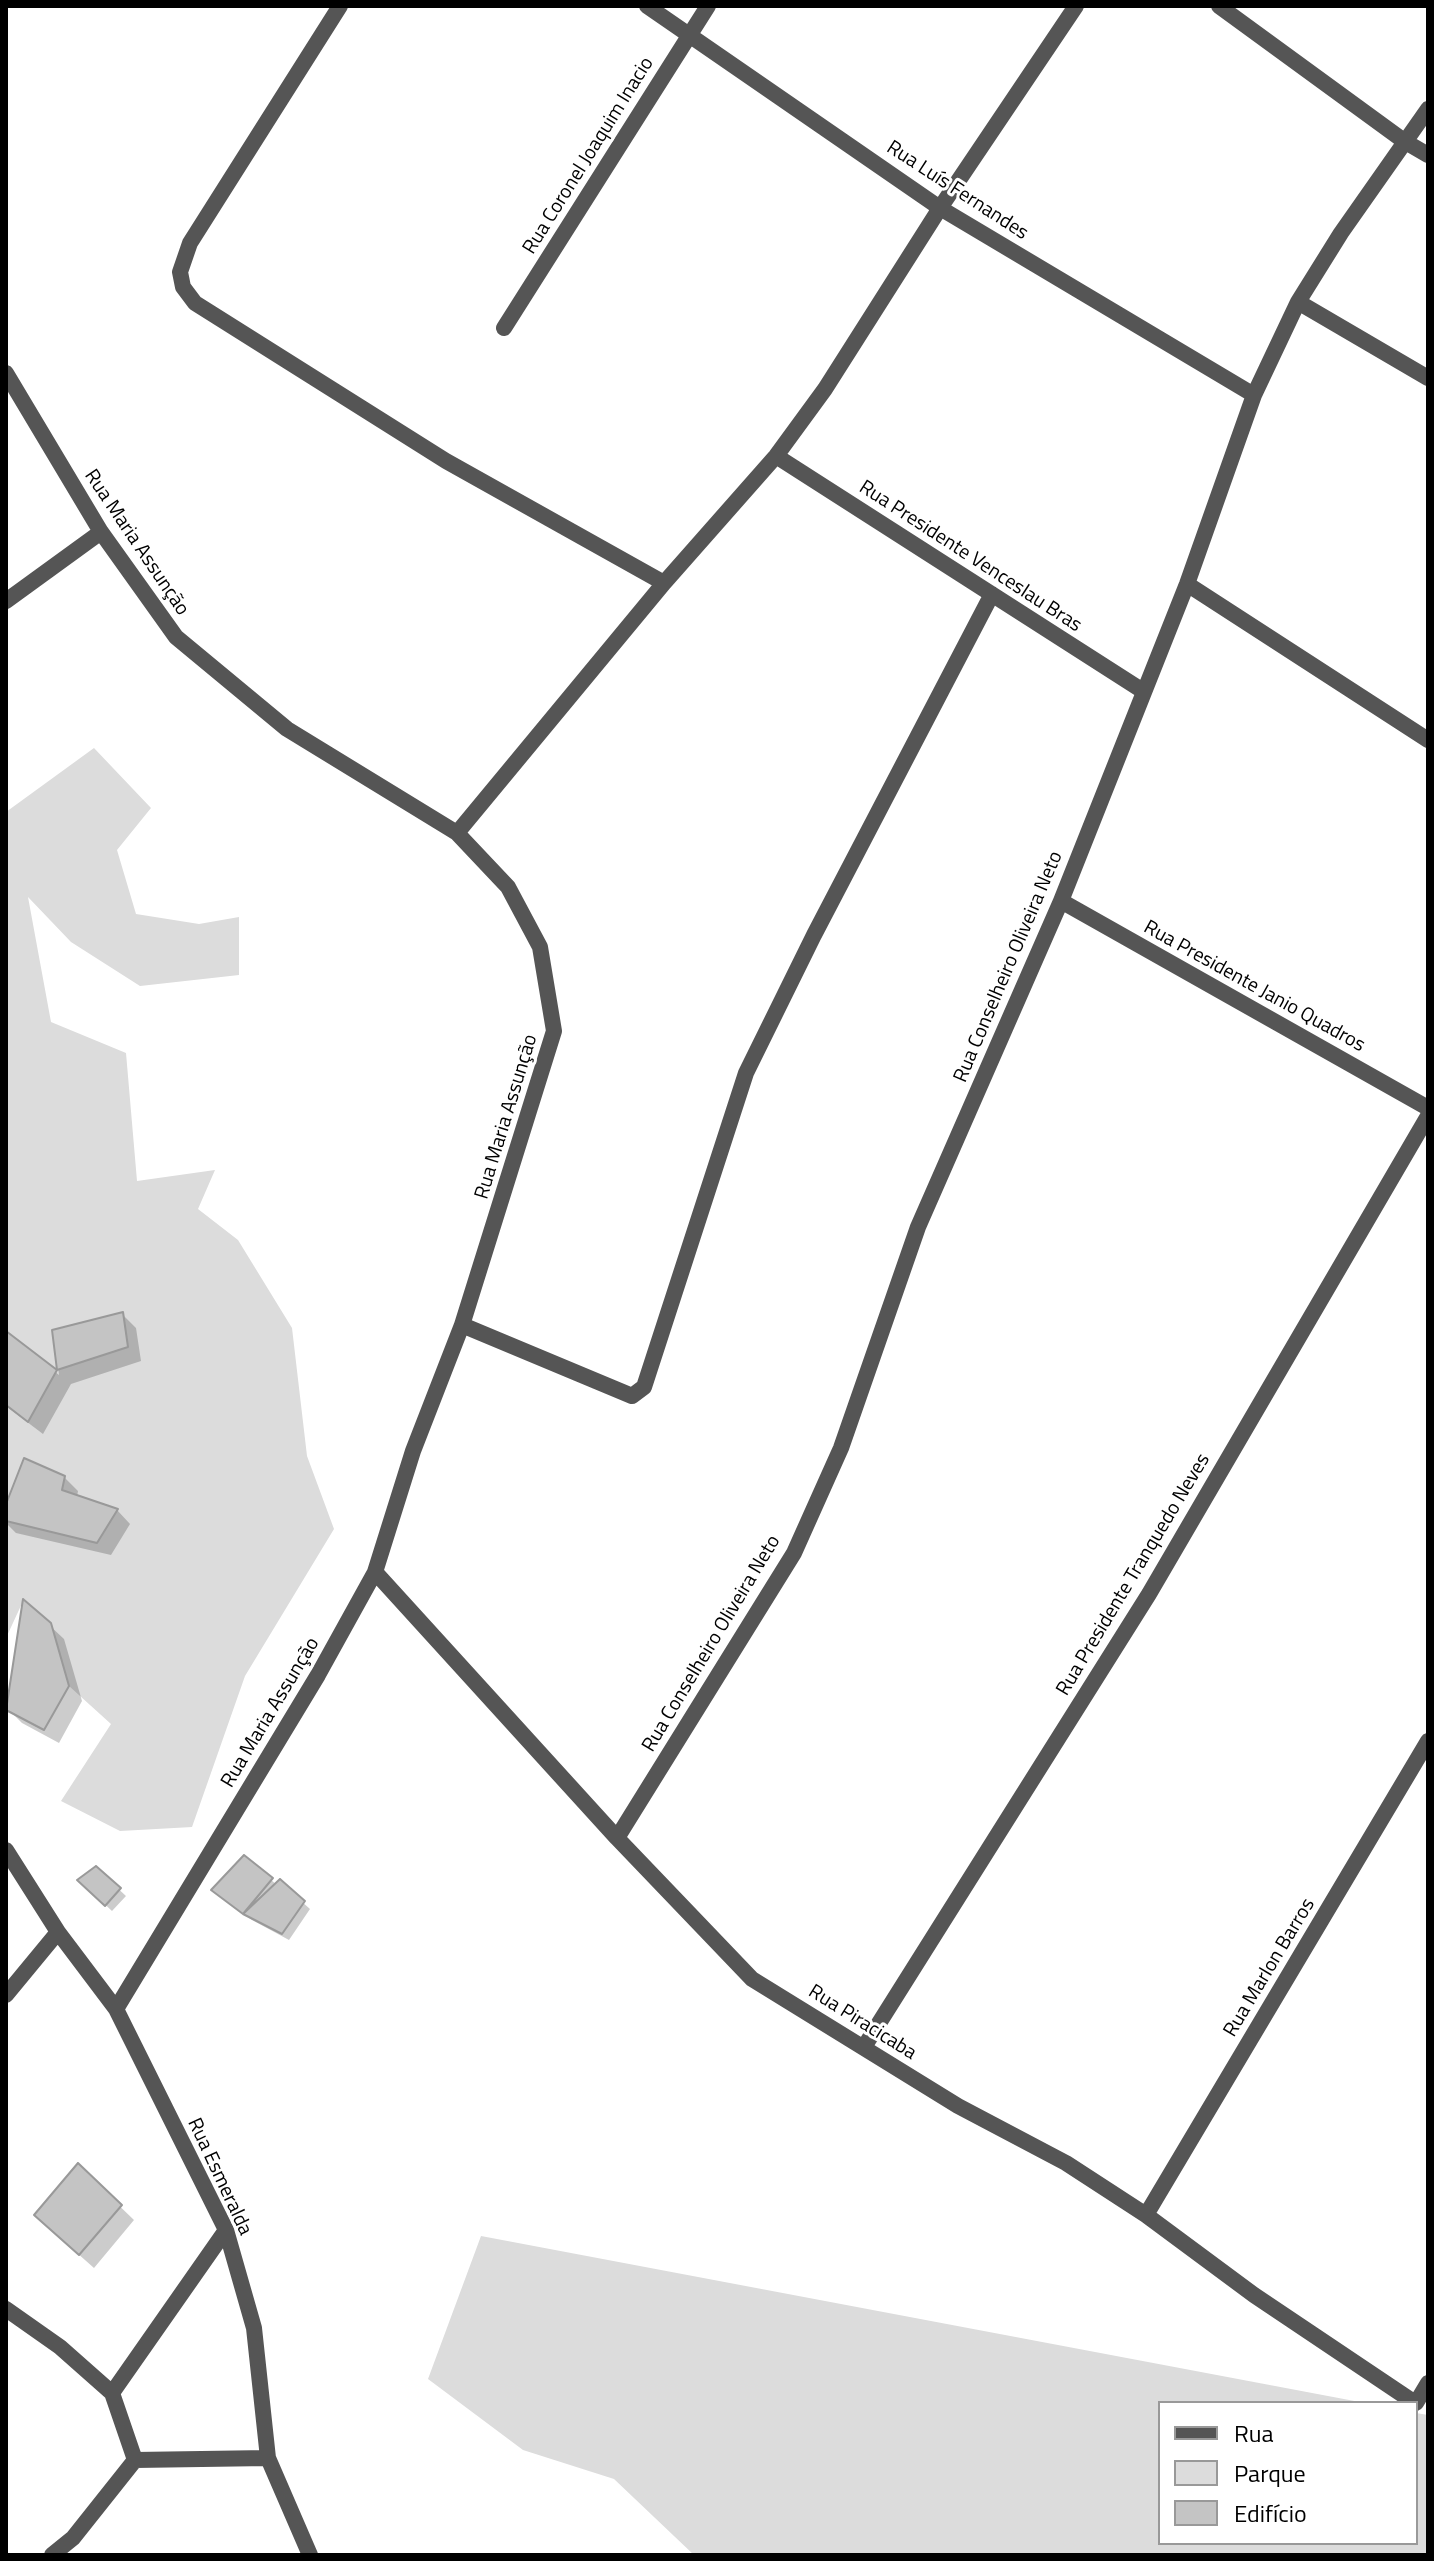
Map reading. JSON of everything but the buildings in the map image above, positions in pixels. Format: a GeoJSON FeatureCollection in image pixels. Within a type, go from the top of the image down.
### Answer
{"type":"FeatureCollection","features":[{"type":"Feature","properties":{"kind":"street"},"geometry":{"type":"LineString","coordinates":[[340,6],[190,243],[180,272],[183,287],[195,303],[446,461],[664,583]]}},
{"type":"Feature","properties":{"kind":"street","name":"Rua Luís Fernandes"},"geometry":{"type":"LineString","coordinates":[[647,6],[940,208],[1254,395]]}},
{"type":"Feature","properties":{"kind":"street","name":"Rua Coronel Joaquim Inacio"},"geometry":{"type":"LineString","coordinates":[[504,328],[708,6]]}},
{"type":"Feature","properties":{"kind":"street"},"geometry":{"type":"LineString","coordinates":[[457,833],[664,583],[776,456],[825,389],[940,208],[1076,6]]}},
{"type":"Feature","properties":{"kind":"street"},"geometry":{"type":"LineString","coordinates":[[1219,6],[1404,141],[1428,155]]}},
{"type":"Feature","properties":{"kind":"street","name":"Rua Conselheiro Oliveira Neto"},"geometry":{"type":"LineString","coordinates":[[617,1838],[794,1553],[841,1448],[918,1227],[1061,901],[1187,584],[1254,395],[1298,302],[1341,233],[1428,109]]}},
{"type":"Feature","properties":{"kind":"street"},"geometry":{"type":"LineString","coordinates":[[1298,302],[1428,378]]}},
{"type":"Feature","properties":{"kind":"street","name":"Rua Maria Assunção"},"geometry":{"type":"LineString","coordinates":[[6,373],[101,532],[176,637],[287,729],[457,833],[508,887],[540,947],[554,1031],[462,1325],[413,1451],[375,1572],[318,1675],[116,2009]]}},
{"type":"Feature","properties":{"kind":"street","name":"Rua Presidente Venceslau Bras"},"geometry":{"type":"LineString","coordinates":[[776,456],[1143,691]]}},
{"type":"Feature","properties":{"kind":"street"},"geometry":{"type":"LineString","coordinates":[[6,601],[101,532]]}},
{"type":"Feature","properties":{"kind":"street"},"geometry":{"type":"LineString","coordinates":[[1187,584],[1428,740]]}},
{"type":"Feature","properties":{"kind":"street"},"geometry":{"type":"LineString","coordinates":[[462,1325],[632,1396],[644,1387],[746,1073],[814,935],[992,594]]}},
{"type":"Feature","properties":{"kind":"street","name":"Rua Presidente Janio Quadros"},"geometry":{"type":"LineString","coordinates":[[1061,901],[1428,1108]]}},
{"type":"Feature","properties":{"kind":"street","name":"Rua Presidente Tranquedo Neves"},"geometry":{"type":"LineString","coordinates":[[864,2047],[1149,1594],[1428,1116]]}},
{"type":"Feature","properties":{"kind":"street","name":"Rua Piracicaba"},"geometry":{"type":"LineString","coordinates":[[375,1572],[617,1838],[752,1979],[958,2106],[1066,2163],[1146,2215],[1254,2295],[1413,2401]]}},
{"type":"Feature","properties":{"kind":"street","name":"Rua Marlon Barros"},"geometry":{"type":"LineString","coordinates":[[1146,2215],[1428,1741]]}},
{"type":"Feature","properties":{"kind":"street","name":"Rua Esmeralda"},"geometry":{"type":"LineString","coordinates":[[6,1850],[58,1932],[116,2009],[226,2230],[254,2328],[268,2458],[310,2555]]}},
{"type":"Feature","properties":{"kind":"street"},"geometry":{"type":"LineString","coordinates":[[6,1995],[58,1932]]}},
{"type":"Feature","properties":{"kind":"street"},"geometry":{"type":"LineString","coordinates":[[112,2393],[226,2230]]}},
{"type":"Feature","properties":{"kind":"street"},"geometry":{"type":"LineString","coordinates":[[6,2309],[60,2347],[112,2393],[135,2460]]}},
{"type":"Feature","properties":{"kind":"street"},"geometry":{"type":"LineString","coordinates":[[1417,2401],[1428,2383]]}},
{"type":"Feature","properties":{"kind":"street"},"geometry":{"type":"LineString","coordinates":[[135,2460],[268,2458]]}},
{"type":"Feature","properties":{"kind":"street"},"geometry":{"type":"LineString","coordinates":[[52,2555],[73,2538],[135,2460]]}},
{"type":"Feature","properties":{"kind":"green space"},"geometry":{"type":"Polygon","coordinates":[[[94,748],[151,808],[117,850],[136,914],[199,924],[239,917],[239,975],[140,986],[71,942],[28,897],[51,1022],[126,1053],[137,1181],[215,1170],[198,1209],[238,1240],[292,1328],[307,1456],[334,1529],[245,1676],[192,1827],[120,1831],[61,1801],[111,1724],[69,1686],[51,1623],[24,1599],[6,1638],[6,812],[94,748]]]}},
{"type":"Feature","properties":{"kind":"green space"},"geometry":{"type":"Polygon","coordinates":[[[481,2236],[1354,2401],[1158,2401],[1158,2545],[1418,2545],[1418,2413],[1428,2415],[1428,2555],[694,2555],[614,2479],[523,2450],[428,2379],[481,2236]]]}}]}
